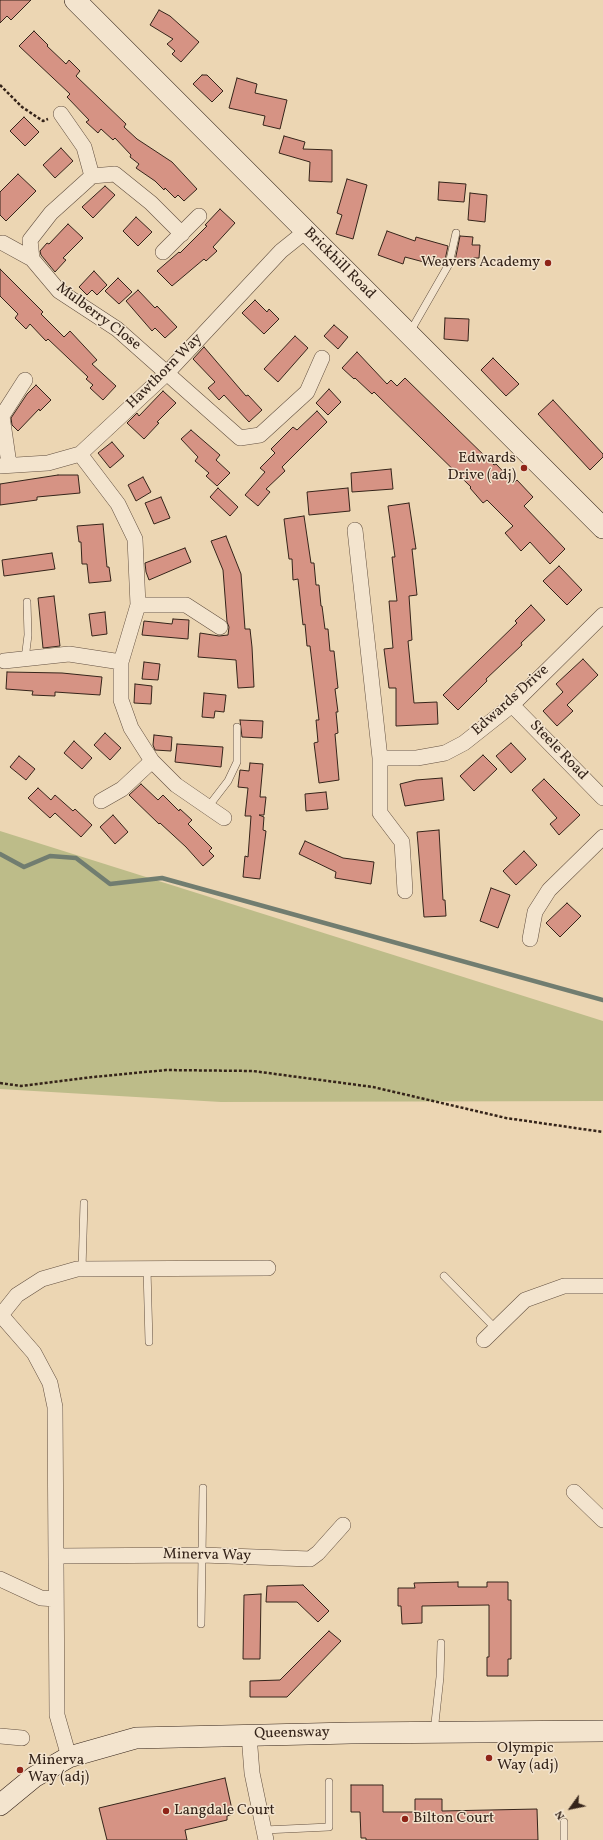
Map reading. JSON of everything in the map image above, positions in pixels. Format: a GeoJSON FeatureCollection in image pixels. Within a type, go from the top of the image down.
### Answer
{"type":"FeatureCollection","features":[{"type":"Feature","properties":{"kind":"street","name":"Brickhill Road"},"geometry":{"type":"LineString","coordinates":[[75,0],[603,528]]}},
{"type":"Feature","properties":{"kind":"street"},"geometry":{"type":"LineString","coordinates":[[61,114],[84,148],[92,176]]}},
{"type":"Feature","properties":{"kind":"street"},"geometry":{"type":"LineString","coordinates":[[32,259],[30,240],[50,214],[92,176],[115,174],[151,203],[182,234]]}},
{"type":"Feature","properties":{"kind":"street"},"geometry":{"type":"LineString","coordinates":[[163,252],[199,216]]}},
{"type":"Feature","properties":{"kind":"street","name":"Hawthorn Way"},"geometry":{"type":"LineString","coordinates":[[5,465],[48,463],[80,454],[167,373],[281,252],[306,231]]}},
{"type":"Feature","properties":{"kind":"street","name":"Mulberry Close"},"geometry":{"type":"LineString","coordinates":[[3,243],[32,259],[60,291],[116,329],[240,438],[260,435],[307,392],[322,358]]}},
{"type":"Feature","properties":{"kind":"street"},"geometry":{"type":"LineString","coordinates":[[5,465],[2,416],[25,380]]}},
{"type":"Feature","properties":{"kind":"street"},"geometry":{"type":"LineString","coordinates":[[80,454],[118,504],[135,539],[138,605],[121,662],[121,700],[131,728],[152,761],[176,785],[224,818]]}},
{"type":"Feature","properties":{"kind":"street"},"geometry":{"type":"LineString","coordinates":[[355,530],[380,758],[380,812],[402,842],[405,891]]}},
{"type":"Feature","properties":{"kind":"street"},"geometry":{"type":"LineString","coordinates":[[138,605],[186,605],[220,626]]}},
{"type":"Feature","properties":{"kind":"street","name":"Edwards Drive"},"geometry":{"type":"LineString","coordinates":[[380,758],[417,758],[445,753],[464,743],[512,705],[603,615]]}},
{"type":"Feature","properties":{"kind":"street"},"geometry":{"type":"LineString","coordinates":[[4,661],[69,654],[121,662]]}},
{"type":"Feature","properties":{"kind":"street","name":"Steele Road"},"geometry":{"type":"LineString","coordinates":[[512,705],[603,798]]}},
{"type":"Feature","properties":{"kind":"street"},"geometry":{"type":"LineString","coordinates":[[101,801],[122,789],[152,761]]}},
{"type":"Feature","properties":{"kind":"street"},"geometry":{"type":"LineString","coordinates":[[530,939],[535,912],[549,890],[603,837]]}},
{"type":"Feature","properties":{"kind":"street"},"geometry":{"type":"LineString","coordinates":[[69,1756],[57,1715],[55,1407],[50,1383],[34,1353],[0,1314],[17,1295],[42,1279],[76,1269],[268,1268]]}},
{"type":"Feature","properties":{"kind":"street"},"geometry":{"type":"LineString","coordinates":[[484,1340],[525,1300],[564,1286],[603,1286]]}},
{"type":"Feature","properties":{"kind":"street"},"geometry":{"type":"LineString","coordinates":[[574,1492],[603,1520]]}},
{"type":"Feature","properties":{"kind":"street","name":"Minerva Way"},"geometry":{"type":"LineString","coordinates":[[57,1556],[202,1555],[310,1559],[318,1553],[343,1525]]}},
{"type":"Feature","properties":{"kind":"street"},"geometry":{"type":"LineString","coordinates":[[0,1579],[41,1598],[56,1599]]}},
{"type":"Feature","properties":{"kind":"street","name":"Queensway"},"geometry":{"type":"LineString","coordinates":[[0,1805],[34,1777],[69,1756],[136,1738],[603,1730]]}},
{"type":"Feature","properties":{"kind":"street"},"geometry":{"type":"LineString","coordinates":[[249,1735],[252,1773],[265,1835]]}},
{"type":"Feature","properties":{"kind":"street"},"geometry":{"type":"LineString","coordinates":[[0,1736],[22,1738]]}},
{"type":"Feature","properties":{"kind":"lane"},"geometry":{"type":"LineString","coordinates":[[409,334],[428,297],[449,264],[456,233]]}},
{"type":"Feature","properties":{"kind":"lane"},"geometry":{"type":"LineString","coordinates":[[25,659],[28,635],[27,602]]}},
{"type":"Feature","properties":{"kind":"lane"},"geometry":{"type":"LineString","coordinates":[[208,807],[228,781],[237,762],[237,727]]}},
{"type":"Feature","properties":{"kind":"lane"},"geometry":{"type":"LineString","coordinates":[[82,1269],[84,1203]]}},
{"type":"Feature","properties":{"kind":"lane"},"geometry":{"type":"LineString","coordinates":[[147,1269],[149,1342]]}},
{"type":"Feature","properties":{"kind":"lane"},"geometry":{"type":"LineString","coordinates":[[444,1276],[496,1329]]}},
{"type":"Feature","properties":{"kind":"lane"},"geometry":{"type":"LineString","coordinates":[[201,1624],[202,1488]]}},
{"type":"Feature","properties":{"kind":"lane"},"geometry":{"type":"LineString","coordinates":[[434,1732],[440,1677],[441,1643]]}},
{"type":"Feature","properties":{"kind":"lane"},"geometry":{"type":"LineString","coordinates":[[265,1835],[329,1827],[329,1782]]}},
{"type":"Feature","properties":{"kind":"lane"},"geometry":{"type":"LineString","coordinates":[[564,1822],[564,1840]]}},
{"type":"Feature","properties":{"kind":"path"},"geometry":{"type":"LineString","coordinates":[[0,85],[22,107],[43,120],[61,114]]}},
{"type":"Feature","properties":{"kind":"path"},"geometry":{"type":"LineString","coordinates":[[0,1083],[21,1086],[166,1070],[253,1071],[373,1087],[506,1118],[603,1132]]}},
{"type":"Feature","properties":{"kind":"shaded area"},"geometry":{"type":"Polygon","coordinates":[[[0,831],[603,1021],[603,1101],[221,1102],[0,1089],[0,831]]]}},
{"type":"Feature","properties":{"kind":"building"},"geometry":{"type":"Polygon","coordinates":[[[0,0],[31,0],[11,20],[7,16],[0,23],[0,0]]]}},
{"type":"Feature","properties":{"kind":"building"},"geometry":{"type":"Polygon","coordinates":[[[159,10],[170,16],[199,42],[181,62],[172,54],[175,51],[167,44],[173,39],[150,25],[159,10]]]}},
{"type":"Feature","properties":{"kind":"building"},"geometry":{"type":"Polygon","coordinates":[[[34,31],[66,64],[69,60],[80,71],[76,76],[126,124],[124,127],[137,139],[172,162],[197,189],[184,201],[178,195],[175,198],[165,188],[164,190],[155,181],[136,168],[139,164],[130,157],[131,155],[115,138],[113,140],[101,129],[98,133],[86,122],[89,120],[67,97],[70,94],[19,46],[34,31]]]}},
{"type":"Feature","properties":{"kind":"building"},"geometry":{"type":"Polygon","coordinates":[[[202,75],[207,75],[223,91],[212,102],[193,84],[202,75]]]}},
{"type":"Feature","properties":{"kind":"building"},"geometry":{"type":"Polygon","coordinates":[[[237,78],[257,84],[255,93],[287,100],[280,129],[263,125],[265,116],[229,108],[237,78]]]}},
{"type":"Feature","properties":{"kind":"building"},"geometry":{"type":"Polygon","coordinates":[[[24,117],[39,132],[25,146],[10,131],[24,117]]]}},
{"type":"Feature","properties":{"kind":"building"},"geometry":{"type":"Polygon","coordinates":[[[284,136],[305,142],[303,149],[332,150],[332,182],[309,181],[310,162],[279,153],[284,136]]]}},
{"type":"Feature","properties":{"kind":"building"},"geometry":{"type":"Polygon","coordinates":[[[61,148],[73,161],[55,178],[43,165],[61,148]]]}},
{"type":"Feature","properties":{"kind":"building"},"geometry":{"type":"Polygon","coordinates":[[[18,174],[36,191],[6,221],[0,215],[0,192],[18,174]]]}},
{"type":"Feature","properties":{"kind":"building"},"geometry":{"type":"Polygon","coordinates":[[[347,179],[367,185],[353,239],[336,234],[342,215],[337,213],[347,179]]]}},
{"type":"Feature","properties":{"kind":"building"},"geometry":{"type":"Polygon","coordinates":[[[439,182],[466,184],[464,202],[438,200],[439,182]]]}},
{"type":"Feature","properties":{"kind":"building"},"geometry":{"type":"Polygon","coordinates":[[[105,186],[115,195],[93,218],[82,207],[105,186]]]}},
{"type":"Feature","properties":{"kind":"building"},"geometry":{"type":"Polygon","coordinates":[[[470,193],[487,195],[485,222],[468,220],[470,193]]]}},
{"type":"Feature","properties":{"kind":"building"},"geometry":{"type":"Polygon","coordinates":[[[220,209],[235,223],[213,247],[217,251],[206,261],[204,259],[172,286],[157,271],[179,252],[180,253],[207,226],[205,225],[220,209]]]}},
{"type":"Feature","properties":{"kind":"building"},"geometry":{"type":"Polygon","coordinates":[[[136,217],[152,232],[138,246],[123,231],[136,217]]]}},
{"type":"Feature","properties":{"kind":"building"},"geometry":{"type":"Polygon","coordinates":[[[68,224],[83,238],[63,258],[66,260],[55,272],[41,255],[40,251],[47,243],[49,244],[68,224]]]}},
{"type":"Feature","properties":{"kind":"building"},"geometry":{"type":"Polygon","coordinates":[[[387,231],[415,241],[416,237],[448,246],[445,260],[436,260],[435,265],[405,257],[403,264],[378,255],[387,231]]]}},
{"type":"Feature","properties":{"kind":"building"},"geometry":{"type":"Polygon","coordinates":[[[460,236],[473,237],[472,245],[480,245],[479,258],[473,258],[473,263],[455,261],[460,236]]]}},
{"type":"Feature","properties":{"kind":"building"},"geometry":{"type":"Polygon","coordinates":[[[0,269],[43,312],[41,314],[64,337],[70,331],[97,360],[92,364],[116,386],[103,400],[90,388],[93,385],[86,379],[88,377],[48,339],[46,341],[30,324],[26,329],[15,318],[18,314],[0,296],[0,269]]]}},
{"type":"Feature","properties":{"kind":"building"},"geometry":{"type":"Polygon","coordinates":[[[94,271],[107,285],[97,295],[92,290],[87,295],[79,287],[94,271]]]}},
{"type":"Feature","properties":{"kind":"building"},"geometry":{"type":"Polygon","coordinates":[[[118,278],[132,292],[119,304],[105,291],[118,278]]]}},
{"type":"Feature","properties":{"kind":"building"},"geometry":{"type":"Polygon","coordinates":[[[138,290],[155,308],[157,306],[177,327],[165,338],[155,328],[152,331],[126,301],[138,290]]]}},
{"type":"Feature","properties":{"kind":"building"},"geometry":{"type":"Polygon","coordinates":[[[255,300],[267,312],[269,309],[279,319],[264,334],[242,313],[255,300]]]}},
{"type":"Feature","properties":{"kind":"building"},"geometry":{"type":"Polygon","coordinates":[[[445,318],[469,319],[468,341],[444,339],[445,318]]]}},
{"type":"Feature","properties":{"kind":"building"},"geometry":{"type":"Polygon","coordinates":[[[334,325],[348,337],[338,349],[324,336],[334,325]]]}},
{"type":"Feature","properties":{"kind":"building"},"geometry":{"type":"Polygon","coordinates":[[[295,336],[308,348],[278,382],[264,369],[295,336]]]}},
{"type":"Feature","properties":{"kind":"building"},"geometry":{"type":"Polygon","coordinates":[[[204,347],[246,396],[248,395],[262,410],[249,422],[224,395],[219,400],[208,388],[215,382],[193,359],[204,347]]]}},
{"type":"Feature","properties":{"kind":"building"},"geometry":{"type":"Polygon","coordinates":[[[357,352],[387,384],[391,380],[397,386],[405,378],[494,465],[496,464],[514,483],[517,480],[533,497],[524,506],[565,549],[550,564],[530,542],[521,551],[505,533],[513,526],[487,500],[483,503],[470,488],[471,487],[374,392],[372,394],[342,368],[357,352]]]}},
{"type":"Feature","properties":{"kind":"building"},"geometry":{"type":"Polygon","coordinates":[[[493,358],[519,384],[506,396],[481,370],[493,358]]]}},
{"type":"Feature","properties":{"kind":"building"},"geometry":{"type":"Polygon","coordinates":[[[36,385],[51,400],[40,411],[39,409],[18,431],[12,425],[11,418],[27,394],[36,385]]]}},
{"type":"Feature","properties":{"kind":"building"},"geometry":{"type":"Polygon","coordinates":[[[329,389],[341,402],[328,415],[316,403],[329,389]]]}},
{"type":"Feature","properties":{"kind":"building"},"geometry":{"type":"Polygon","coordinates":[[[163,391],[176,403],[157,422],[159,423],[144,439],[127,423],[137,413],[139,416],[163,391]]]}},
{"type":"Feature","properties":{"kind":"building"},"geometry":{"type":"Polygon","coordinates":[[[553,400],[603,454],[603,457],[590,470],[538,414],[553,400]]]}},
{"type":"Feature","properties":{"kind":"building"},"geometry":{"type":"Polygon","coordinates":[[[317,411],[327,422],[282,467],[285,471],[266,489],[270,492],[258,506],[245,495],[265,472],[260,468],[275,453],[271,449],[293,427],[297,430],[317,411]]]}},
{"type":"Feature","properties":{"kind":"building"},"geometry":{"type":"Polygon","coordinates":[[[191,430],[220,455],[216,460],[230,473],[217,486],[206,476],[209,473],[195,461],[198,457],[181,439],[191,430]]]}},
{"type":"Feature","properties":{"kind":"building"},"geometry":{"type":"Polygon","coordinates":[[[112,442],[124,456],[110,468],[98,453],[112,442]]]}},
{"type":"Feature","properties":{"kind":"building"},"geometry":{"type":"Polygon","coordinates":[[[391,469],[393,489],[352,492],[351,473],[391,469]]]}},
{"type":"Feature","properties":{"kind":"building"},"geometry":{"type":"Polygon","coordinates":[[[58,475],[78,475],[80,493],[37,497],[37,500],[0,505],[0,484],[58,475]]]}},
{"type":"Feature","properties":{"kind":"building"},"geometry":{"type":"Polygon","coordinates":[[[143,477],[151,492],[136,501],[128,485],[143,477]]]}},
{"type":"Feature","properties":{"kind":"building"},"geometry":{"type":"Polygon","coordinates":[[[218,488],[238,507],[230,516],[210,497],[218,488]]]}},
{"type":"Feature","properties":{"kind":"building"},"geometry":{"type":"Polygon","coordinates":[[[348,488],[350,511],[309,515],[307,492],[348,488]]]}},
{"type":"Feature","properties":{"kind":"building"},"geometry":{"type":"Polygon","coordinates":[[[161,497],[170,518],[154,524],[145,503],[161,497]]]}},
{"type":"Feature","properties":{"kind":"building"},"geometry":{"type":"Polygon","coordinates":[[[409,503],[416,549],[412,549],[417,595],[409,596],[412,640],[408,641],[414,703],[437,702],[438,724],[396,726],[396,688],[389,688],[384,649],[393,648],[389,601],[397,601],[392,557],[395,557],[388,506],[409,503]]]}},
{"type":"Feature","properties":{"kind":"building"},"geometry":{"type":"Polygon","coordinates":[[[304,516],[311,563],[314,563],[316,585],[319,585],[325,629],[328,629],[330,651],[334,651],[338,688],[335,689],[338,712],[336,712],[338,733],[335,734],[339,780],[319,783],[314,743],[318,742],[316,720],[319,720],[310,646],[307,646],[305,624],[303,625],[298,579],[293,580],[292,559],[289,559],[284,519],[304,516]]]}},
{"type":"Feature","properties":{"kind":"building"},"geometry":{"type":"Polygon","coordinates":[[[103,524],[107,567],[109,567],[111,581],[89,583],[87,564],[82,564],[81,542],[79,542],[77,526],[103,524]]]}},
{"type":"Feature","properties":{"kind":"building"},"geometry":{"type":"Polygon","coordinates":[[[226,536],[241,574],[245,629],[250,629],[254,687],[238,688],[236,660],[198,657],[200,633],[219,636],[228,635],[229,627],[227,622],[223,570],[211,541],[226,536]]]}},
{"type":"Feature","properties":{"kind":"building"},"geometry":{"type":"Polygon","coordinates":[[[185,548],[191,562],[149,580],[145,563],[185,548]]]}},
{"type":"Feature","properties":{"kind":"building"},"geometry":{"type":"Polygon","coordinates":[[[52,553],[55,569],[4,576],[2,560],[52,553]]]}},
{"type":"Feature","properties":{"kind":"building"},"geometry":{"type":"Polygon","coordinates":[[[559,566],[582,590],[567,605],[543,581],[559,566]]]}},
{"type":"Feature","properties":{"kind":"building"},"geometry":{"type":"Polygon","coordinates":[[[54,596],[60,646],[43,648],[38,598],[54,596]]]}},
{"type":"Feature","properties":{"kind":"building"},"geometry":{"type":"Polygon","coordinates":[[[531,605],[545,620],[521,643],[522,645],[486,679],[487,681],[458,710],[443,695],[517,623],[515,621],[531,605]]]}},
{"type":"Feature","properties":{"kind":"building"},"geometry":{"type":"Polygon","coordinates":[[[105,612],[107,634],[92,636],[89,614],[105,612]]]}},
{"type":"Feature","properties":{"kind":"building"},"geometry":{"type":"Polygon","coordinates":[[[173,619],[189,620],[188,639],[142,635],[144,621],[172,624],[173,619]]]}},
{"type":"Feature","properties":{"kind":"building"},"geometry":{"type":"Polygon","coordinates":[[[583,659],[598,675],[567,705],[573,711],[557,726],[543,711],[563,692],[556,684],[583,659]]]}},
{"type":"Feature","properties":{"kind":"building"},"geometry":{"type":"Polygon","coordinates":[[[144,662],[160,664],[158,680],[142,679],[144,662]]]}},
{"type":"Feature","properties":{"kind":"building"},"geometry":{"type":"Polygon","coordinates":[[[7,672],[62,673],[102,677],[100,695],[55,692],[55,696],[32,695],[33,691],[6,689],[7,672]]]}},
{"type":"Feature","properties":{"kind":"building"},"geometry":{"type":"Polygon","coordinates":[[[135,684],[152,686],[151,704],[134,703],[135,684]]]}},
{"type":"Feature","properties":{"kind":"building"},"geometry":{"type":"Polygon","coordinates":[[[204,693],[226,695],[224,712],[215,711],[214,718],[202,717],[204,693]]]}},
{"type":"Feature","properties":{"kind":"building"},"geometry":{"type":"Polygon","coordinates":[[[240,720],[263,721],[262,738],[242,737],[240,720]]]}},
{"type":"Feature","properties":{"kind":"building"},"geometry":{"type":"Polygon","coordinates":[[[105,733],[121,748],[110,760],[94,745],[105,733]]]}},
{"type":"Feature","properties":{"kind":"building"},"geometry":{"type":"Polygon","coordinates":[[[154,735],[172,737],[171,751],[155,750],[153,745],[154,735]]]}},
{"type":"Feature","properties":{"kind":"building"},"geometry":{"type":"Polygon","coordinates":[[[74,741],[92,758],[82,769],[64,753],[74,741]]]}},
{"type":"Feature","properties":{"kind":"building"},"geometry":{"type":"Polygon","coordinates":[[[511,743],[526,759],[511,773],[496,756],[511,743]]]}},
{"type":"Feature","properties":{"kind":"building"},"geometry":{"type":"Polygon","coordinates":[[[177,744],[223,747],[221,767],[175,762],[177,744]]]}},
{"type":"Feature","properties":{"kind":"building"},"geometry":{"type":"Polygon","coordinates":[[[483,755],[497,769],[474,791],[460,776],[483,755]]]}},
{"type":"Feature","properties":{"kind":"building"},"geometry":{"type":"Polygon","coordinates":[[[19,756],[35,769],[26,780],[10,767],[19,756]]]}},
{"type":"Feature","properties":{"kind":"building"},"geometry":{"type":"Polygon","coordinates":[[[250,763],[263,764],[260,797],[266,797],[264,815],[259,815],[264,817],[263,830],[266,831],[260,879],[243,877],[245,856],[248,857],[251,816],[245,816],[248,788],[238,787],[240,770],[249,771],[250,763]]]}},
{"type":"Feature","properties":{"kind":"building"},"geometry":{"type":"Polygon","coordinates":[[[442,778],[444,800],[405,806],[400,784],[416,780],[442,778]]]}},
{"type":"Feature","properties":{"kind":"building"},"geometry":{"type":"Polygon","coordinates":[[[544,779],[580,815],[559,835],[550,824],[557,818],[532,790],[544,779]]]}},
{"type":"Feature","properties":{"kind":"building"},"geometry":{"type":"Polygon","coordinates":[[[141,784],[158,800],[163,795],[179,811],[180,809],[192,820],[188,824],[212,848],[209,851],[214,856],[203,866],[186,847],[160,823],[159,824],[129,795],[141,784]]]}},
{"type":"Feature","properties":{"kind":"building"},"geometry":{"type":"Polygon","coordinates":[[[38,788],[51,800],[55,795],[73,811],[75,809],[92,825],[81,837],[55,813],[50,818],[28,798],[38,788]]]}},
{"type":"Feature","properties":{"kind":"building"},"geometry":{"type":"Polygon","coordinates":[[[326,792],[328,809],[306,811],[305,794],[326,792]]]}},
{"type":"Feature","properties":{"kind":"building"},"geometry":{"type":"Polygon","coordinates":[[[113,815],[128,832],[115,844],[100,827],[113,815]]]}},
{"type":"Feature","properties":{"kind":"building"},"geometry":{"type":"Polygon","coordinates":[[[439,830],[443,900],[445,900],[446,916],[424,917],[417,832],[439,830]]]}},
{"type":"Feature","properties":{"kind":"building"},"geometry":{"type":"Polygon","coordinates":[[[305,841],[343,858],[374,862],[371,884],[335,878],[336,872],[299,854],[305,841]]]}},
{"type":"Feature","properties":{"kind":"building"},"geometry":{"type":"Polygon","coordinates":[[[524,851],[537,865],[516,885],[503,871],[524,851]]]}},
{"type":"Feature","properties":{"kind":"building"},"geometry":{"type":"Polygon","coordinates":[[[491,888],[510,895],[498,928],[480,921],[491,888]]]}},
{"type":"Feature","properties":{"kind":"building"},"geometry":{"type":"Polygon","coordinates":[[[567,903],[581,916],[560,937],[546,923],[567,903]]]}},
{"type":"Feature","properties":{"kind":"building"},"geometry":{"type":"Polygon","coordinates":[[[458,1582],[458,1587],[487,1587],[487,1582],[508,1582],[508,1600],[511,1600],[511,1659],[508,1659],[508,1676],[487,1676],[487,1657],[489,1657],[489,1605],[422,1606],[422,1623],[402,1624],[401,1606],[398,1606],[398,1588],[415,1588],[414,1583],[458,1582]]]}},
{"type":"Feature","properties":{"kind":"building"},"geometry":{"type":"Polygon","coordinates":[[[303,1585],[329,1611],[318,1622],[297,1602],[266,1602],[267,1586],[303,1585]]]}},
{"type":"Feature","properties":{"kind":"building"},"geometry":{"type":"Polygon","coordinates":[[[261,1594],[260,1659],[243,1659],[244,1595],[261,1594]]]}},
{"type":"Feature","properties":{"kind":"building"},"geometry":{"type":"Polygon","coordinates":[[[329,1631],[341,1641],[287,1697],[250,1697],[250,1681],[280,1680],[329,1631]]]}},
{"type":"Feature","properties":{"kind":"building","name":"Langdale Court"},"geometry":{"type":"Polygon","coordinates":[[[225,1778],[233,1814],[227,1816],[227,1820],[185,1830],[187,1840],[107,1840],[99,1808],[225,1778]]]}},
{"type":"Feature","properties":{"kind":"building"},"geometry":{"type":"Polygon","coordinates":[[[351,1785],[383,1785],[383,1812],[415,1812],[415,1799],[442,1799],[442,1811],[537,1809],[538,1840],[366,1840],[366,1838],[361,1838],[360,1812],[351,1812],[351,1785]]]}},
{"type":"Feature","properties":{"kind":"waterway"},"geometry":{"type":"LineString","coordinates":[[0,854],[24,867],[50,856],[76,858],[110,884],[162,878],[603,1000]]}},
{"type":"Feature","properties":{"kind":"place","name":"Weavers Academy"},"geometry":{"type":"Point","coordinates":[548,263]}},
{"type":"Feature","properties":{"kind":"place","name":"Edwards Drive (adj)"},"geometry":{"type":"Point","coordinates":[524,468]}},
{"type":"Feature","properties":{"kind":"place","name":"Olympic Way (adj)"},"geometry":{"type":"Point","coordinates":[489,1758]}},
{"type":"Feature","properties":{"kind":"place","name":"Minerva Way (adj)"},"geometry":{"type":"Point","coordinates":[20,1770]}},
{"type":"Feature","properties":{"kind":"place","name":"Langdale Court"},"geometry":{"type":"Point","coordinates":[166,1811]}},
{"type":"Feature","properties":{"kind":"place","name":"Bilton Court"},"geometry":{"type":"Point","coordinates":[405,1819]}}]}
